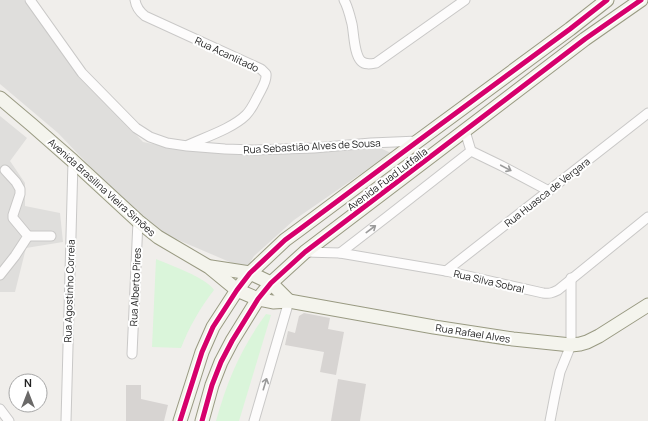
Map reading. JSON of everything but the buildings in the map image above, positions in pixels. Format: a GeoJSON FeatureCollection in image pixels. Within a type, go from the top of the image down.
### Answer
{"type":"FeatureCollection","features":[{"type":"Feature","properties":{"kind":"main road","name":"Avenida Fuad Lutfalla"},"geometry":{"type":"LineString","coordinates":[[180,421],[202,352],[213,327],[250,273],[285,240],[607,0]]}},
{"type":"Feature","properties":{"kind":"main road","name":"Avenida Fuad Lutfalla"},"geometry":{"type":"LineString","coordinates":[[202,421],[212,385],[221,362],[258,299],[271,282],[305,252],[641,0]]}},
{"type":"Feature","properties":{"kind":"main road"},"geometry":{"type":"LineString","coordinates":[[597,8],[597,19],[603,27]]}},
{"type":"Feature","properties":{"kind":"main road","name":"Avenida Brasilina Vieira Simões"},"geometry":{"type":"LineString","coordinates":[[0,98],[73,160],[138,221],[158,237],[210,267],[237,290],[258,299],[273,302],[289,301]]}},
{"type":"Feature","properties":{"kind":"main road","name":"Avenida Brasilina Vieira Simões"},"geometry":{"type":"LineString","coordinates":[[210,267],[250,273],[271,282],[289,301]]}},
{"type":"Feature","properties":{"kind":"main road","name":"Rua Rafael Alves"},"geometry":{"type":"LineString","coordinates":[[289,301],[434,327],[513,339],[571,345],[587,342],[599,336],[648,305]]}},
{"type":"Feature","properties":{"kind":"street","name":"Rua Sebastião Alves de Sousa"},"geometry":{"type":"LineString","coordinates":[[30,0],[82,73],[136,128],[150,137],[167,143],[187,146],[254,150],[314,148],[418,141]]}},
{"type":"Feature","properties":{"kind":"street","name":"Rua Acanlitado"},"geometry":{"type":"LineString","coordinates":[[135,0],[139,10],[145,16],[262,69],[266,74],[266,81],[246,116],[224,129],[187,146]]}},
{"type":"Feature","properties":{"kind":"street"},"geometry":{"type":"LineString","coordinates":[[344,0],[352,23],[356,54],[359,60],[369,64],[376,63],[452,4],[465,0]]}},
{"type":"Feature","properties":{"kind":"street","name":"Rua Huasca de Vergara"},"geometry":{"type":"LineString","coordinates":[[446,271],[648,113]]}},
{"type":"Feature","properties":{"kind":"street"},"geometry":{"type":"LineString","coordinates":[[465,131],[471,151],[549,191]]}},
{"type":"Feature","properties":{"kind":"street"},"geometry":{"type":"LineString","coordinates":[[340,253],[471,151]]}},
{"type":"Feature","properties":{"kind":"street","name":"Rua Agostinho Correia"},"geometry":{"type":"LineString","coordinates":[[66,421],[73,160]]}},
{"type":"Feature","properties":{"kind":"street"},"geometry":{"type":"LineString","coordinates":[[4,170],[19,186],[20,194],[13,218],[28,236]]}},
{"type":"Feature","properties":{"kind":"street","name":"Rua Silva Sobral"},"geometry":{"type":"LineString","coordinates":[[305,252],[340,253],[446,271],[548,294],[558,290],[648,217]]}},
{"type":"Feature","properties":{"kind":"street","name":"Rua Alberto Pires"},"geometry":{"type":"LineString","coordinates":[[132,354],[138,221]]}},
{"type":"Feature","properties":{"kind":"street"},"geometry":{"type":"LineString","coordinates":[[28,236],[51,236]]}},
{"type":"Feature","properties":{"kind":"street"},"geometry":{"type":"LineString","coordinates":[[0,275],[28,236]]}},
{"type":"Feature","properties":{"kind":"street"},"geometry":{"type":"LineString","coordinates":[[550,421],[554,395],[560,372],[571,345],[571,278]]}},
{"type":"Feature","properties":{"kind":"street"},"geometry":{"type":"LineString","coordinates":[[254,421],[289,301]]}},
{"type":"Feature","properties":{"kind":"street"},"geometry":{"type":"LineString","coordinates":[[0,409],[9,421]]}},
{"type":"Feature","properties":{"kind":"shaded area"},"geometry":{"type":"Polygon","coordinates":[[[0,0],[24,0],[84,80],[143,142],[204,152],[241,153],[378,147],[391,153],[294,220],[254,256],[246,269],[148,227],[58,133],[0,84],[0,0]]]}},
{"type":"Feature","properties":{"kind":"shaded area"},"geometry":{"type":"Polygon","coordinates":[[[0,116],[27,138],[10,161],[25,183],[25,206],[60,213],[63,242],[26,248],[15,292],[0,292],[0,116]]]}},
{"type":"Feature","properties":{"kind":"green space"},"geometry":{"type":"Polygon","coordinates":[[[156,259],[196,276],[210,285],[214,290],[195,318],[181,348],[152,347],[156,259]]]}},
{"type":"Feature","properties":{"kind":"green space"},"geometry":{"type":"Polygon","coordinates":[[[266,314],[271,315],[239,421],[216,421],[225,392],[242,352],[266,314]]]}},
{"type":"Feature","properties":{"kind":"cycle path"},"geometry":{"type":"LineString","coordinates":[[180,421],[202,352],[213,327],[250,273],[285,240],[607,0]]}},
{"type":"Feature","properties":{"kind":"cycle path"},"geometry":{"type":"LineString","coordinates":[[202,421],[212,385],[221,362],[258,299],[271,283],[305,252],[585,39],[641,0]]}}]}
